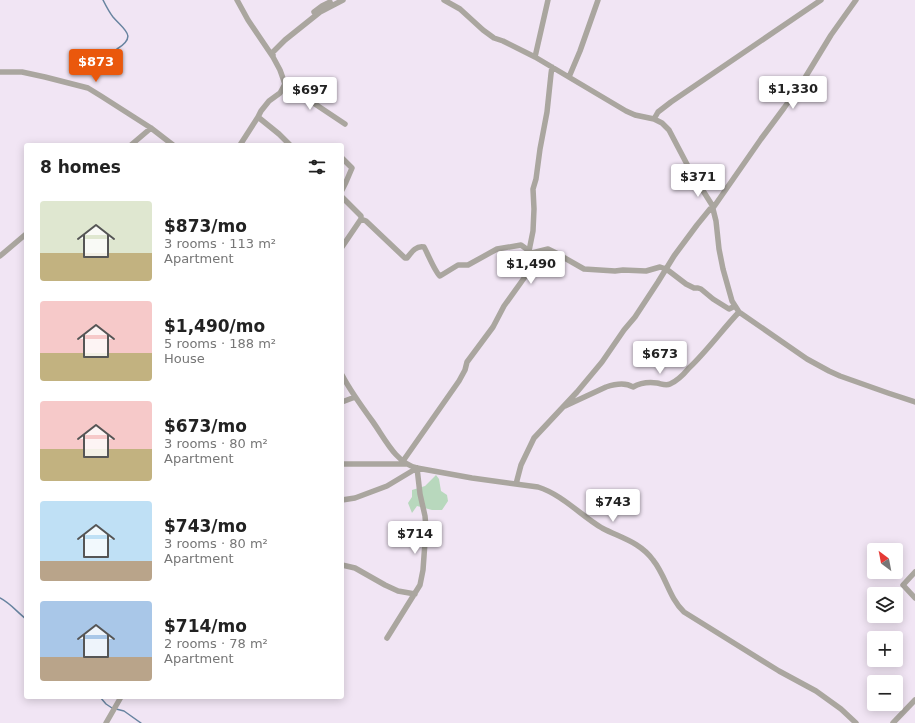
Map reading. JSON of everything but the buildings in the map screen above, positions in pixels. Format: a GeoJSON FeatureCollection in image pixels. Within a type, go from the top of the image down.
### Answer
{"type":"FeatureCollection","features":[{"type":"Feature","properties":{"kind":"street"},"geometry":{"type":"LineString","coordinates":[[237,0],[248,20],[273,57],[285,84],[345,124]]}},
{"type":"Feature","properties":{"kind":"street"},"geometry":{"type":"LineString","coordinates":[[309,21],[312,14],[322,6],[335,0]]}},
{"type":"Feature","properties":{"kind":"street"},"geometry":{"type":"LineString","coordinates":[[273,57],[273,52],[285,40],[328,7],[343,0]]}},
{"type":"Feature","properties":{"kind":"street"},"geometry":{"type":"LineString","coordinates":[[444,0],[460,9],[494,38],[535,57],[634,115],[654,119],[662,123],[669,130],[690,170],[714,208],[723,269],[730,295],[739,312],[807,359],[834,374],[915,402]]}},
{"type":"Feature","properties":{"kind":"street"},"geometry":{"type":"LineString","coordinates":[[535,57],[548,0]]}},
{"type":"Feature","properties":{"kind":"street"},"geometry":{"type":"LineString","coordinates":[[569,77],[598,0]]}},
{"type":"Feature","properties":{"kind":"street"},"geometry":{"type":"LineString","coordinates":[[654,119],[658,112],[671,102],[821,0]]}},
{"type":"Feature","properties":{"kind":"street"},"geometry":{"type":"LineString","coordinates":[[516,484],[520,466],[534,438],[577,392],[602,362],[635,317],[666,269],[705,214],[710,209],[714,208],[761,138],[792,97],[856,0]]}},
{"type":"Feature","properties":{"kind":"street"},"geometry":{"type":"LineString","coordinates":[[403,461],[459,380],[465,370],[467,362],[493,327],[504,306],[527,274],[534,220],[533,189],[547,112],[552,68]]}},
{"type":"Feature","properties":{"kind":"street"},"geometry":{"type":"LineString","coordinates":[[0,72],[22,72],[88,88],[151,128],[170,143]]}},
{"type":"Feature","properties":{"kind":"street"},"geometry":{"type":"LineString","coordinates":[[241,143],[261,111],[269,101],[280,93],[285,84]]}},
{"type":"Feature","properties":{"kind":"street"},"geometry":{"type":"LineString","coordinates":[[258,117],[288,143]]}},
{"type":"Feature","properties":{"kind":"street"},"geometry":{"type":"LineString","coordinates":[[133,143],[151,128]]}},
{"type":"Feature","properties":{"kind":"street"},"geometry":{"type":"LineString","coordinates":[[344,160],[352,168],[344,186]]}},
{"type":"Feature","properties":{"kind":"street"},"geometry":{"type":"LineString","coordinates":[[344,199],[361,216],[361,219],[366,221],[405,258],[407,258],[416,248],[421,246],[424,247],[432,261],[436,273],[440,276],[458,265],[468,265],[497,249],[521,245],[530,252],[548,249],[584,269],[615,271],[660,268],[666,269],[686,284],[694,288],[701,289],[729,309],[735,306]]}},
{"type":"Feature","properties":{"kind":"street"},"geometry":{"type":"LineString","coordinates":[[344,244],[361,219]]}},
{"type":"Feature","properties":{"kind":"street"},"geometry":{"type":"LineString","coordinates":[[0,256],[24,236]]}},
{"type":"Feature","properties":{"kind":"street"},"geometry":{"type":"LineString","coordinates":[[563,406],[610,386],[625,384],[633,387],[643,384],[670,384],[684,374],[698,360],[739,312]]}},
{"type":"Feature","properties":{"kind":"street"},"geometry":{"type":"LineString","coordinates":[[344,378],[387,443],[403,461],[417,468],[472,478],[538,487],[551,492],[603,528],[641,547],[655,561],[672,595],[684,612],[779,672],[816,691],[841,708],[856,723]]}},
{"type":"Feature","properties":{"kind":"street"},"geometry":{"type":"LineString","coordinates":[[344,401],[355,396]]}},
{"type":"Feature","properties":{"kind":"street"},"geometry":{"type":"LineString","coordinates":[[344,464],[408,464]]}},
{"type":"Feature","properties":{"kind":"street"},"geometry":{"type":"LineString","coordinates":[[344,500],[355,498],[387,486],[417,468]]}},
{"type":"Feature","properties":{"kind":"street"},"geometry":{"type":"LineString","coordinates":[[387,638],[420,585],[423,570],[426,528],[417,468]]}},
{"type":"Feature","properties":{"kind":"street"},"geometry":{"type":"LineString","coordinates":[[344,565],[355,568],[398,591],[415,594]]}},
{"type":"Feature","properties":{"kind":"street"},"geometry":{"type":"LineString","coordinates":[[915,572],[903,585],[915,598]]}},
{"type":"Feature","properties":{"kind":"street"},"geometry":{"type":"LineString","coordinates":[[106,723],[120,699]]}},
{"type":"Feature","properties":{"kind":"street"},"geometry":{"type":"LineString","coordinates":[[893,723],[915,700]]}},
{"type":"Feature","properties":{"kind":"green space"},"geometry":{"type":"Polygon","coordinates":[[[436,475],[439,479],[441,491],[447,495],[448,501],[442,510],[432,510],[417,506],[412,513],[408,503],[412,497],[412,490],[425,486],[436,475]]]}},
{"type":"Feature","properties":{"kind":"waterway"},"geometry":{"type":"LineString","coordinates":[[103,0],[112,15],[127,33],[127,40],[117,49]]}},
{"type":"Feature","properties":{"kind":"waterway"},"geometry":{"type":"LineString","coordinates":[[0,598],[24,617]]}},
{"type":"Feature","properties":{"kind":"waterway"},"geometry":{"type":"LineString","coordinates":[[102,699],[112,708]]}},
{"type":"Feature","properties":{"kind":"waterway"},"geometry":{"type":"LineString","coordinates":[[116,709],[124,711],[141,723]]}}]}
